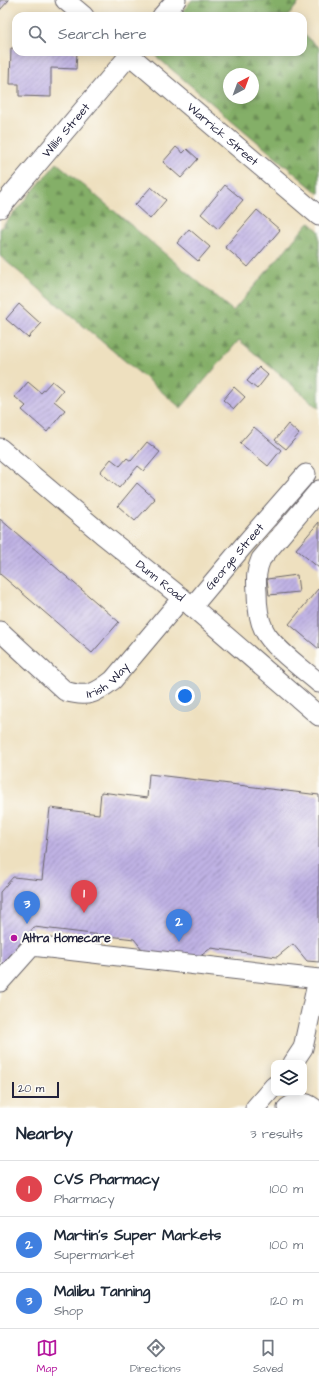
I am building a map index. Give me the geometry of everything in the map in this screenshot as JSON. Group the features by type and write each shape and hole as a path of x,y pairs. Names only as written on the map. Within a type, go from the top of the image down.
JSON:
{"street":[{"path":"65,0 79,12"},
{"path":"166,12 176,0"},
{"name":"Willis Street","path":"0,208 127,56"},
{"name":"Warrick Street","path":"132,56 319,216"},
{"name":"Dunn Road","path":"0,448 102,534 188,603 319,716"},
{"name":"George Street","path":"188,603 306,474"},
{"path":"319,490 261,559 257,566 256,575 260,620 265,632 273,643 319,683"},
{"name":"Irish Way","path":"0,631 65,690 78,695 92,694 113,680 188,603"},
{"path":"0,982 32,946 318,979 303,1048 295,1060"},
{"path":"255,1108 271,1089"},
{"path":"287,1108 298,1103 304,1103 314,1108"}],"green space":[{"path":"192,0 301,0 291,12 182,12"},
{"path":"307,38 319,48 319,194 157,56 307,56"},
{"path":"57,163 233,311 309,222 319,231 319,408 239,340 181,408 0,256 0,229"}],"building":[{"path":"0,0 9,0 0,10"},
{"path":"11,48 12,56 77,56 76,69 51,68 51,97 19,96 19,84 10,84"},
{"path":"176,147 183,153 187,149 198,159 181,178 163,162"},
{"path":"225,185 243,200 218,229 201,214"},
{"path":"151,187 166,200 150,219 135,205"},
{"path":"257,210 280,230 248,267 225,247"},
{"path":"189,229 210,247 198,261 177,243"},
{"path":"19,304 41,324 28,338 6,319"},
{"path":"259,367 268,375 257,389 247,381"},
{"path":"52,381 63,390 54,401 65,410 47,432 22,410 26,406 15,397 28,382 41,393"},
{"path":"234,387 245,397 234,409 223,400"},
{"path":"288,424 299,434 286,449 275,440"},
{"path":"254,427 281,450 268,466 240,443"},
{"path":"147,442 160,452 144,471 138,466 119,488 100,472 111,459 120,466 127,458 131,461"},
{"path":"137,483 155,499 135,521 118,506"},
{"path":"0,519 119,622 92,653 0,574"},
{"path":"319,522 319,568 296,549"},
{"path":"297,575 299,592 269,595 267,579"},
{"path":"318,589 319,590 319,649 289,624"},
{"path":"149,774 319,795 319,962 307,961 293,944 277,957 211,948 194,961 146,954 134,939 34,927 0,967 0,892 13,877 42,880 50,808 99,814 101,792 147,798"}],"place":[{"name":"CVS Pharmacy","path":"84,913"},
{"name":"Malibu Tanning","path":"27,924"},
{"name":"Altra Homecare","path":"14,938"},
{"name":"Martin's Super Markets","path":"179,942"}]}
